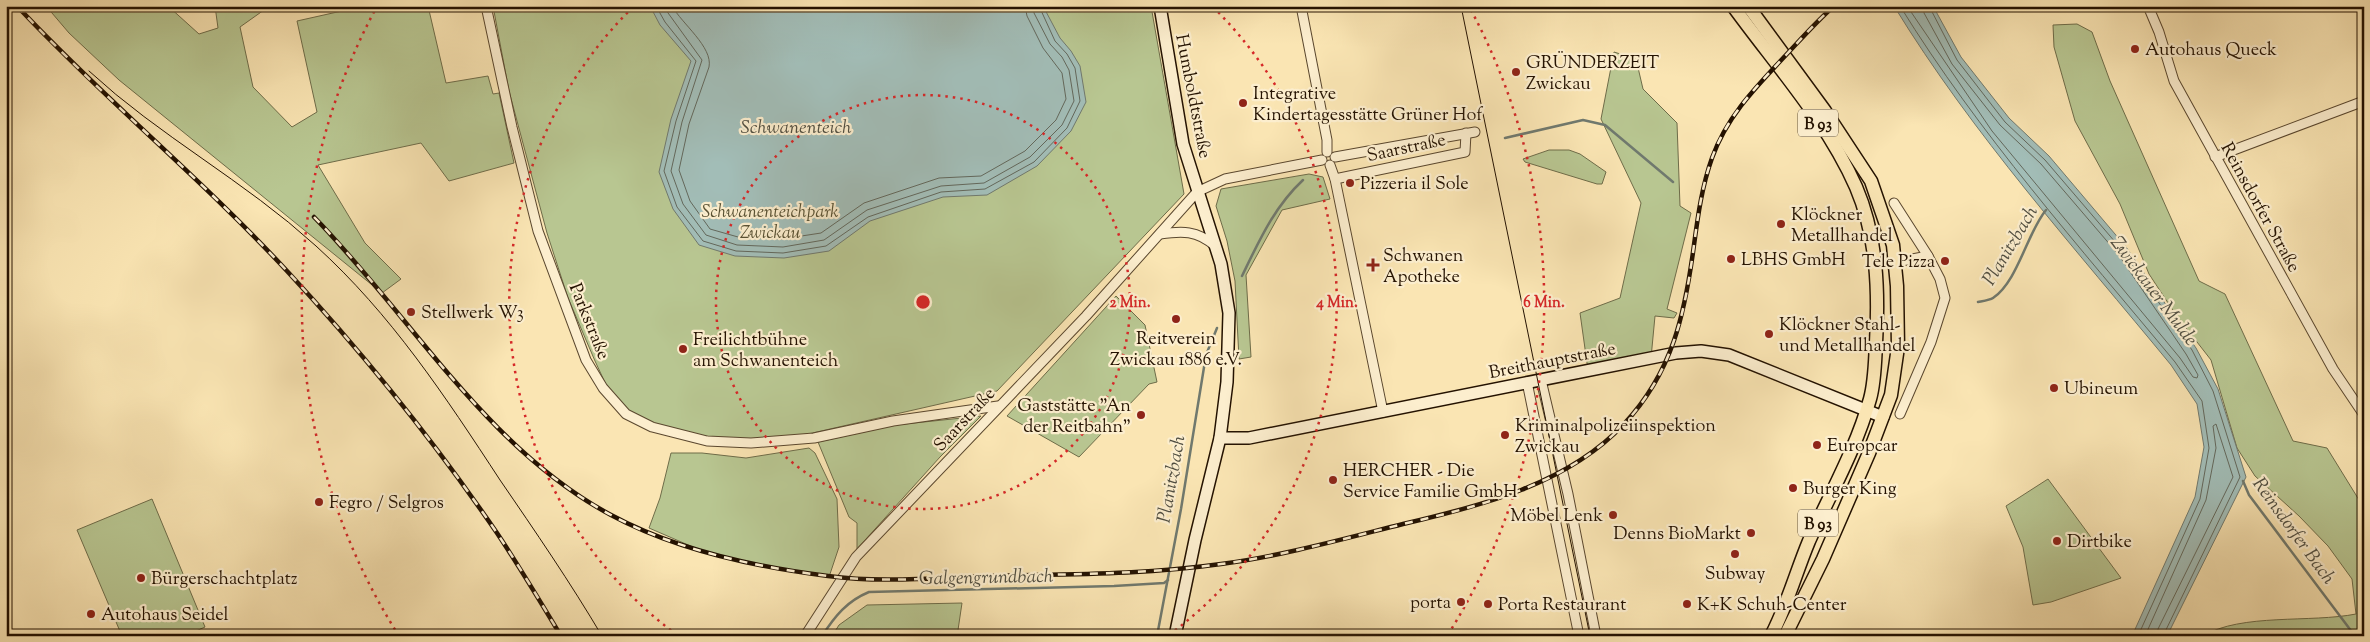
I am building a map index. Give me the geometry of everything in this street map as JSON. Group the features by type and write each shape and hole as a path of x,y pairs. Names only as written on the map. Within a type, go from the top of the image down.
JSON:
{"main road":[{"name":"Humboldtstraße","path":"1160,6 1183,144 1216,247 1226,288 1229,322 1227,382 1220,438 1195,540 1175,636"},
{"name":"B 93","path":"1733,6 1816,118 1846,168 1862,205 1875,254 1877,284 1876,352 1871,396 1855,444 1797,570 1771,636"},
{"name":"B 93","path":"1748,6 1825,111 1871,181 1883,212 1896,262 1899,313 1898,347 1891,395 1823,559 1785,636"},
{"name":"Breithauptstraße","path":"1220,438 1249,438 1676,353 1701,351 1729,356 1866,412 1883,417"}],"street":[{"name":"Parkstraße","path":"486,6 512,127 538,231 586,360 603,388 626,414 652,427 707,442 751,443 814,438 892,421 998,406"},
{"path":"1301,6 1329,158 1335,178 1382,412"},
{"name":"Reinsdorfer Straße","path":"2148,6 2159,32 2174,81 2333,368 2364,415"},
{"path":"2215,157 2364,101"},
{"name":"Saarstraße","path":"805,636 856,556 1086,316 1198,192 1226,179 1470,132 1464,152 1335,178"},
{"path":"1894,203 1928,256 1940,279 1945,298 1931,342 1900,414"},
{"path":"1160,234 1182,231 1195,233 1216,247"},
{"path":"1896,262 1928,256"},
{"path":"1541,380 1568,494 1596,636"},
{"path":"1527,382 1578,636"}],"green space":[{"path":"46,6 168,6 199,34 218,28 215,6 264,6 264,10 240,27 253,87 292,127 317,112 297,21 364,6 428,6 446,83 488,76 493,94 499,93 514,163 449,181 421,143 318,165 365,243 401,279 382,293 119,80 69,33"},
{"name":"Schwanenteichpark Zwickau","path":"493,6 1151,6 1184,194 997,391 808,434 754,441 687,437 640,418 623,406 608,389 595,361 568,298 547,233 509,91"},
{"path":"2077,24 2092,32 2110,81 2199,281 2225,294 2293,441 2327,448 2364,508 2364,636 2203,636 2219,629 2256,621 2338,617 2356,614 2352,579 2328,546 2299,516 2255,476 2237,448 2211,360 2176,315 2149,274 2120,204 2075,121 2054,47 2053,25"},
{"path":"1614,52 1636,59 1643,89 1677,123 1680,206 1691,213 1667,309 1677,313 1674,318 1655,316 1651,358 1588,370 1580,313 1620,298 1641,203 1601,119"},
{"path":"1549,150 1569,150 1580,154 1606,172 1602,184 1525,162 1523,159"},
{"path":"1309,174 1323,177 1330,199 1282,210 1246,275 1251,357 1239,359 1235,281 1227,241 1216,206 1221,189"},
{"path":"1116,296 1145,325 1157,382 1149,384 1079,457 1007,416"},
{"path":"981,416 940,457 857,549 857,523 849,517 818,442 895,425"},
{"path":"809,448 815,453 837,499 839,547 829,577 756,564 702,551 649,528 660,498 671,453 702,453 746,458"},
{"name":"Dirtbike","path":"2048,479 2121,578 2051,602 2033,605 2023,547 2006,506"},
{"name":"Bürgerschachtplatz","path":"152,499 205,627 185,636 122,636 77,530"},
{"path":"962,603 958,630 955,636 832,636 839,625 867,605"}],"water":[{"name":"Schwanenteich","path":"650,6 1043,6 1060,38 1080,66 1086,102 1071,131 1037,166 987,195 943,197 870,221 829,251 784,258 735,256 699,245 673,209 659,172 671,119 691,61 660,25"},
{"name":"Zwickauer Mulde","path":"1894,6 1933,6 1961,57 2009,118 2049,156 2126,247 2196,348 2218,389 2246,477 2167,636 2132,636 2195,497 2204,447 2197,404 2171,365 1991,145 1957,100"}],"waterway":[{"name":"Planitzbach","path":"1505,138 1583,120 1605,125 1673,182"},
{"name":"Planitzbach","path":"1242,276 1275,213 1303,180"},
{"name":"Planitzbach","path":"1978,302 1993,298 2002,290 2016,269 2033,231 2046,210"},
{"name":"Planitzbach","path":"1157,636 1181,509 1206,355 1217,328"},
{"name":"Reinsdorfer Bach","path":"2243,481 2249,495 2355,636"},
{"name":"Galgengrundbach","path":"822,636 842,610 854,600 869,592 1114,586 1164,583 1168,580"}],"tram line":[{"path":"1461,6 1590,636"},
{"path":"89,71 144,117 289,222 369,299 416,357 459,418 552,557 602,636"}],"railway":[{"path":"17,6 83,73 221,203 287,271 343,333 423,431 473,499 497,533 561,636"},
{"path":"314,217 349,255 452,378 487,417 525,454 566,487 611,515 662,538 716,555 772,568 867,579 1133,572 1221,564 1312,547 1433,517 1492,500 1522,490 1550,477 1602,445 1641,404 1654,384 1674,340 1686,294 1706,179 1718,143 1734,115 1753,91 1834,6"}],"place":[{"name":"Autohaus Queck","path":"2135,49"},
{"name":"GRÜNDERZEIT Zwickau","path":"1516,72"},
{"name":"Integrative Kindertagesstätte Grüner Hof","path":"1243,103"},
{"name":"Pizzeria il Sole","path":"1350,183"},
{"name":"Klöckner Metallhandel","path":"1781,224"},
{"name":"LBHS GmbH","path":"1731,259"},
{"name":"Tele Pizza","path":"1945,261"},
{"name":"Schwanen Apotheke","path":"1373,265"},
{"name":"Stellwerk W3","path":"411,312"},
{"name":"Reitverein Zwickau 1886 e.V.","path":"1176,319"},
{"name":"Klöckner Stahl- und Metallhandel","path":"1769,334"},
{"name":"Freilichtbühne am Schwanenteich","path":"683,349"},
{"name":"Ubineum","path":"2054,388"},
{"name":"Gaststätte \"An der Reitbahn\"","path":"1141,415"},
{"name":"Kriminalpolizeiinspektion Zwickau","path":"1505,435"},
{"name":"Europcar","path":"1817,445"},
{"name":"HERCHER - Die Service Familie GmbH","path":"1333,480"},
{"name":"Burger King","path":"1793,488"},
{"name":"Fegro / Selgros","path":"319,502"},
{"name":"Möbel Lenk","path":"1613,515"},
{"name":"Denns BioMarkt","path":"1751,533"},
{"name":"Dirtbike","path":"2057,541"},
{"name":"Subway","path":"1735,554"},
{"name":"Bürgerschachtplatz","path":"141,578"},
{"name":"porta","path":"1461,602"},
{"name":"Porta Restaurant","path":"1488,604"},
{"name":"K+K Schuh-Center","path":"1687,604"},
{"name":"Autohaus Seidel","path":"91,614"}]}
